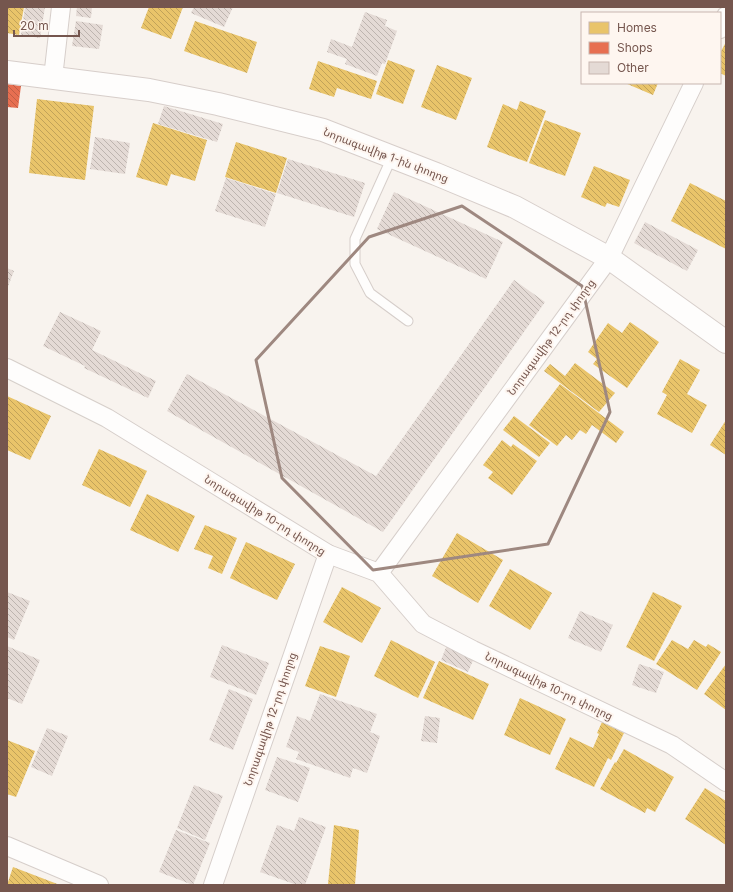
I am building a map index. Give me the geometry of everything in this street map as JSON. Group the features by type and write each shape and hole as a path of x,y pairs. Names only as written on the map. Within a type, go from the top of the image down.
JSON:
{"main road":[{"name":"Նորագավիթ 1-ին փողոց","path":"7,72 149,90 218,104 323,130 515,207 609,258 726,342"}],"street":[{"path":"53,78 61,7"},
{"path":"721,26 726,16"},
{"name":"Նորագավիթ 12-րդ փողոց","path":"379,573 609,258 694,84"},
{"name":"Նորագավիթ 10-րդ փողոց","path":"7,368 107,418 328,554 379,573 422,624 672,745 726,782"},
{"name":"Նորագավիթ 12-րդ փողոց","path":"213,885 328,554"},
{"path":"7,846 99,885"}],"lane":[{"path":"392,157 355,238 355,264 370,293 408,321"}],"highlighted area":[{"path":"462,206 582,286 610,412 548,544 373,570 282,478 256,360 369,237"}],"building: Homes":[{"path":"7,7 24,7 19,35 7,33"},
{"path":"149,7 183,7 171,39 141,28"},
{"path":"195,21 257,42 247,73 184,51"},
{"path":"726,42 726,76 721,74 721,51"},
{"path":"388,60 415,70 403,104 376,94"},
{"path":"318,61 377,81 371,99 337,88 334,97 309,89"},
{"path":"437,65 472,78 456,120 421,107"},
{"path":"627,84 658,84 653,95"},
{"path":"37,99 94,106 85,180 29,173"},
{"path":"520,101 546,111 527,162 487,147 503,104 517,110"},
{"path":"545,120 581,133 565,176 529,163"},
{"path":"153,123 207,140 195,181 171,174 167,186 136,177"},
{"path":"236,142 287,158 276,193 225,177"},
{"path":"594,166 630,180 619,207 607,203 605,207 581,197"},
{"path":"690,183 726,201 726,249 671,221"},
{"path":"630,322 659,342 627,388 593,364 597,359 588,352 608,323 622,333"},
{"path":"680,359 700,370 687,394 707,405 692,433 657,414 667,395 662,392"},
{"path":"575,363 615,393 599,412 544,371 550,364 565,376"},
{"path":"560,384 624,432 616,443 592,425 586,434 580,430 572,440 566,435 557,446 529,425"},
{"path":"7,396 51,416 30,460 7,450"},
{"path":"514,416 550,443 539,457 503,430"},
{"path":"726,420 726,455 710,445"},
{"path":"502,440 511,447 513,444 537,461 512,495 488,478 493,472 483,465"},
{"path":"99,449 147,471 130,507 82,485"},
{"path":"147,494 195,516 178,552 130,530"},
{"path":"205,525 237,538 222,574 208,568 213,556 194,549"},
{"path":"457,533 503,560 478,603 432,576"},
{"path":"246,542 295,564 277,600 230,578"},
{"path":"510,569 552,593 530,630 489,606"},
{"path":"342,587 381,608 362,643 323,622"},
{"path":"653,592 682,606 654,661 626,647"},
{"path":"391,640 435,662 418,698 374,676"},
{"path":"672,640 688,649 694,640 706,647 708,644 721,652 697,690 656,664"},
{"path":"320,646 350,656 336,697 305,686"},
{"path":"439,661 489,684 473,720 423,698"},
{"path":"726,664 726,710 704,694"},
{"path":"520,698 566,719 550,755 504,735"},
{"path":"602,722 624,733 611,760 608,758 594,787 555,769 570,737 593,748"},
{"path":"7,740 35,751 16,797 7,794"},
{"path":"624,749 674,777 655,812 647,808 645,813 600,789"},
{"path":"705,788 726,801 726,845 685,819"},
{"path":"334,825 359,830 355,885 328,884"},
{"path":"13,867 60,885 7,885"}],"building: Shops":[{"path":"7,84 21,86 18,108 7,107"}],"building: Other":[{"path":"25,7 45,7 40,38 21,35"},
{"path":"77,7 92,7 91,18 76,16"},
{"path":"194,7 233,7 224,27 191,13"},
{"path":"365,12 387,20 385,26 397,31 385,64 382,63 377,76 345,64 347,59 327,52 331,39 352,47"},
{"path":"76,21 103,25 99,49 72,46"},
{"path":"164,106 223,124 217,142 158,124"},
{"path":"95,137 130,143 125,174 90,169"},
{"path":"288,159 365,183 354,217 277,193"},
{"path":"226,178 276,194 265,227 215,211"},
{"path":"394,192 503,242 486,279 377,229"},
{"path":"645,222 698,250 687,271 634,243"},
{"path":"7,268 14,271 7,289"},
{"path":"514,280 545,302 383,532 167,411 187,374 376,476"},
{"path":"60,312 101,331 92,350 156,381 148,398 84,368 85,366 43,346"},
{"path":"7,592 30,601 14,640 7,637"},
{"path":"580,611 613,625 601,652 568,638"},
{"path":"222,645 269,663 256,695 210,677"},
{"path":"447,645 474,658 468,672 441,660"},
{"path":"7,646 40,660 22,704 7,698"},
{"path":"639,664 664,672 656,693 632,685"},
{"path":"229,689 253,699 233,750 209,740"},
{"path":"320,694 377,714 370,732 380,736 367,773 353,768 350,778 296,759 299,752 286,747 297,716 310,721"},
{"path":"425,716 440,718 437,743 421,741"},
{"path":"47,728 68,736 52,776 31,767"},
{"path":"277,757 310,768 298,802 265,790"},
{"path":"194,785 223,796 205,840 177,828"},
{"path":"299,817 326,827 305,885 297,885 260,872 277,825 294,831"},
{"path":"176,830 210,843 193,885 159,872"}]}
